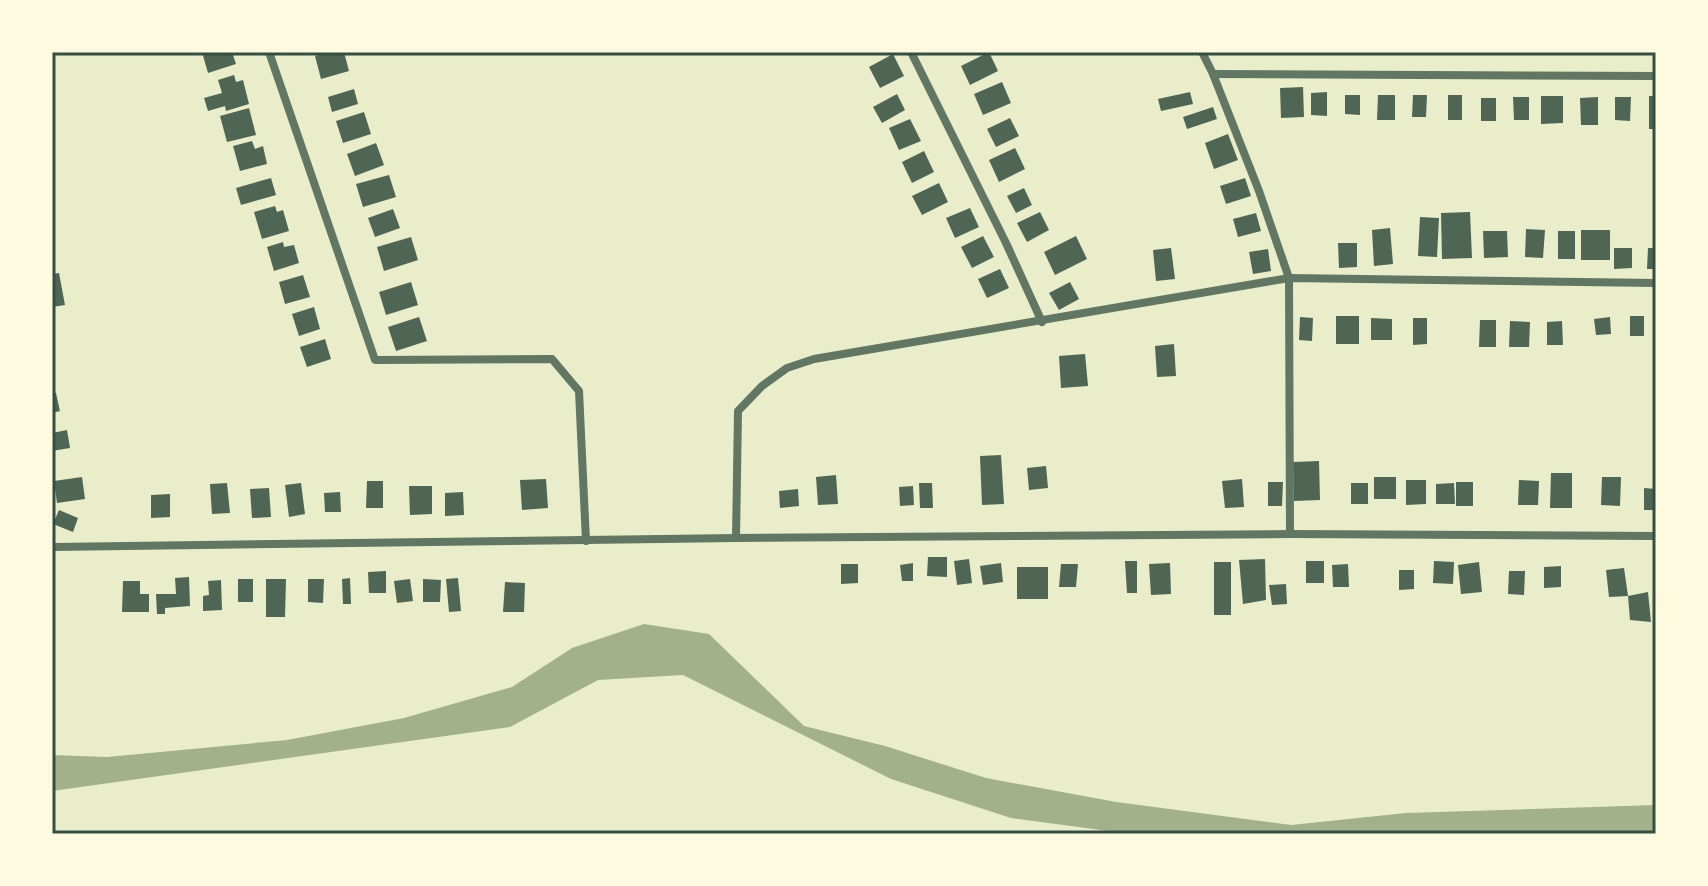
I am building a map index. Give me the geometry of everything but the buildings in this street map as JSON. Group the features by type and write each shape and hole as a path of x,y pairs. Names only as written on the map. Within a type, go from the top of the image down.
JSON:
{"street":[{"path":"269,52 375,360 552,359 579,391 586,541"},
{"path":"911,52 1042,322"},
{"path":"1202,52 1259,191 1289,278 1290,534"},
{"path":"1213,74 1656,76"},
{"path":"736,538 738,411 762,386 787,368 814,359 1289,278 1656,283"},
{"path":"52,547 1290,534 1656,536"}],"shaded area":[{"path":"644,624 709,634 804,726 885,746 986,778 1116,802 1291,825 1406,813 1656,805 1656,834 1131,834 1011,818 891,779 683,675 598,680 510,727 52,791 52,755 107,757 287,740 404,718 512,687 572,648"}]}
